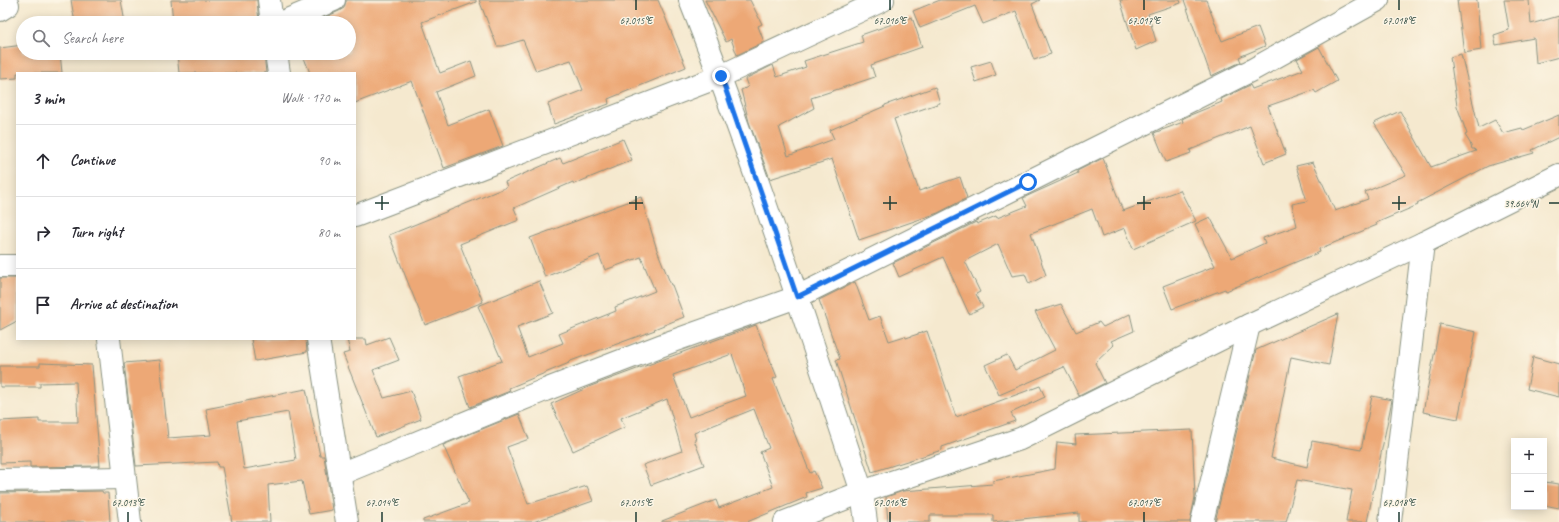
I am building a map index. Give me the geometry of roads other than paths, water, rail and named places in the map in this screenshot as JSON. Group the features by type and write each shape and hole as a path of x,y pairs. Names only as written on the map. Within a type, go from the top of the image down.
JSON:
{"street":[{"path":"269,0 271,16"},
{"path":"296,16 334,0"},
{"path":"690,0 721,76 797,297 862,492 866,522"},
{"path":"356,216 721,76 883,0"},
{"path":"340,474 552,387 673,341 797,297 1252,70 1378,0"},
{"path":"277,60 279,72"},
{"path":"785,522 862,492 1020,439 1249,325 1423,243 1559,175"},
{"path":"1390,522 1423,243"},
{"path":"0,266 16,266"},
{"path":"1202,522 1249,325"},
{"path":"110,340 130,522"},
{"path":"318,340 347,522"},
{"path":"0,480 124,478"}]}
